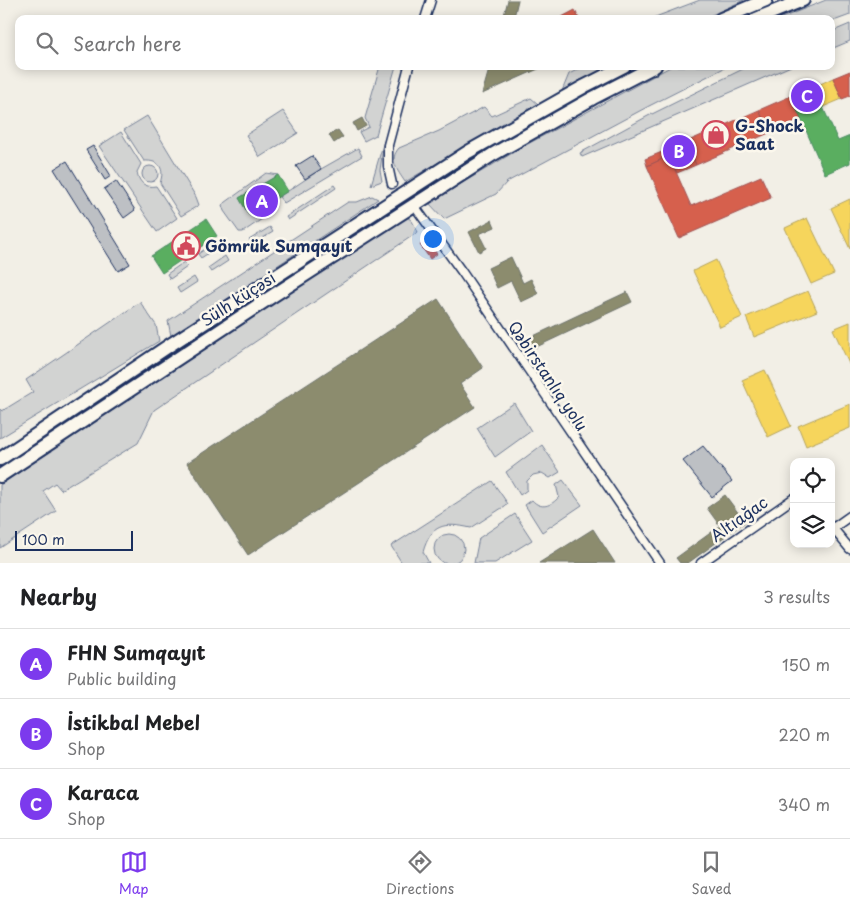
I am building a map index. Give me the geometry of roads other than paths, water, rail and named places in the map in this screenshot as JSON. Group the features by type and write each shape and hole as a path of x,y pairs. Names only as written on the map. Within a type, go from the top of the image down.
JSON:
{"highway":[{"path":"730,15 766,0"},
{"path":"766,15 803,0"},
{"name":"Sülh küçəsi","path":"0,459 170,345 484,142 617,70"},
{"name":"Sülh küçəsi","path":"0,476 413,204 539,127 647,70"},
{"path":"405,192 413,204"}],"street":[{"path":"426,15 431,0"},
{"path":"392,184 388,145 408,70"},
{"name":"Qəbirstanlıq yolu","path":"413,204 462,272 660,563"},
{"name":"Altıağac","path":"701,563 790,501"},
{"path":"835,525 850,516"},
{"path":"835,531 850,549"}],"place":[{"name":"Karaca","path":"807,96"},
{"name":"G-Shock Saat","path":"716,135"},
{"name":"İstikbal Mebel","path":"679,151"},
{"name":"FHN Sumqayıt","path":"262,201"},
{"name":"Gömrük Sumqayıt","path":"186,246"}]}
